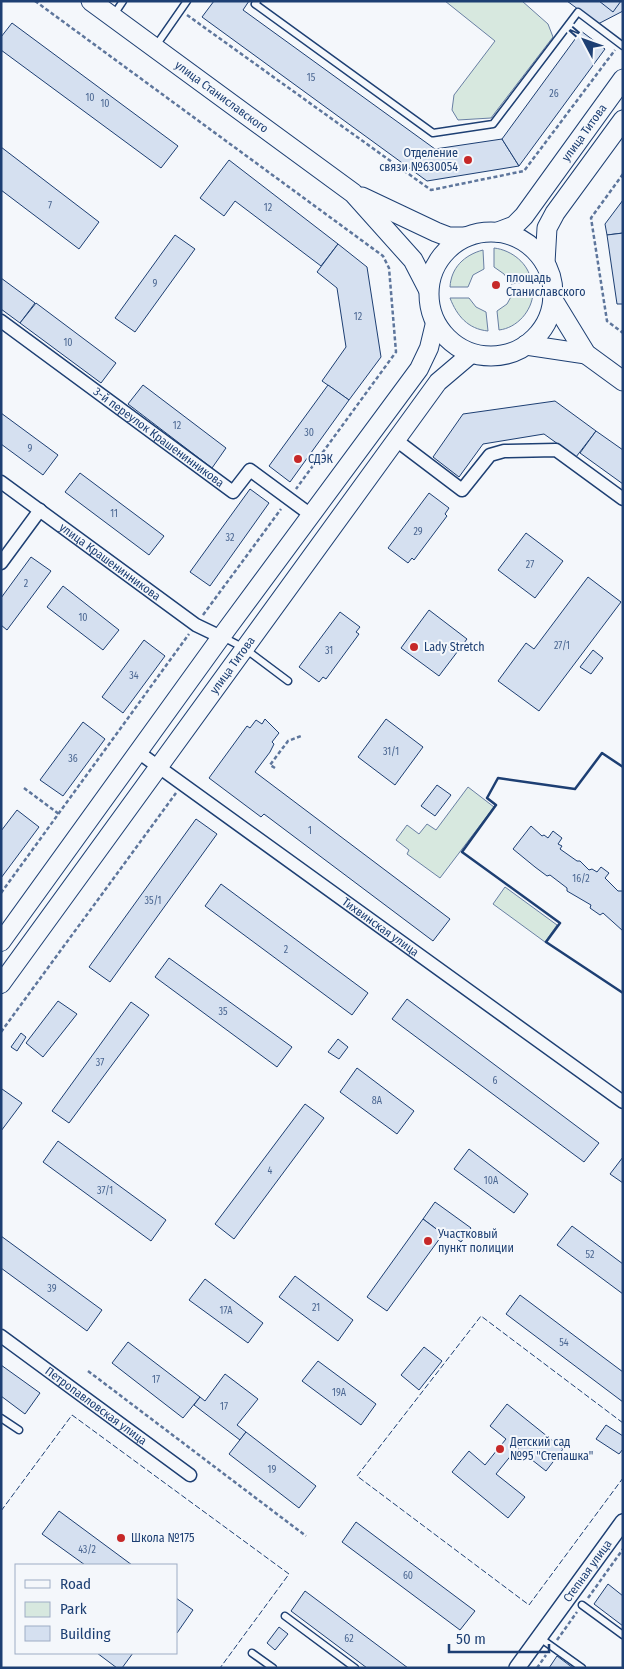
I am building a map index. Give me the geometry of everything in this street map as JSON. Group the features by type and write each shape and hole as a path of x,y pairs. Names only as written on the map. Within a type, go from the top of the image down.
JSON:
{"main road":[{"name":"улица Станиславского","path":"91,1 353,193"},
{"name":"улица Титова","path":"498,232 514,226 524,216 623,80"},
{"name":"улица Титова","path":"545,263 547,228 565,199 623,120"},
{"path":"353,193 449,237 465,237 498,232 522,240 545,263 551,281 553,300 544,326 526,346 507,354 489,357 471,354 441,333 429,308 428,289 431,274 440,259 452,245 465,237"},
{"path":"353,193 413,260 428,289"},
{"path":"553,300 586,354 623,381"},
{"name":"улица Титова","path":"1,942 221,637 419,368 429,348 435,322"},
{"path":"526,346 586,354"},
{"name":"улица Титова","path":"1,984 158,765 438,382 471,354"}],"street":[{"name":"3-й переулок Крашенинникова","path":"1,321 234,492 250,470 311,515"},
{"path":"396,440 462,490 490,455 504,451 556,450 623,499"},
{"name":"улица Крашенинникова","path":"1,482 196,625 221,637"},
{"path":"1,564 40,510"},
{"name":"Тихвинская улица","path":"138,752 623,1102"},
{"name":"Петропавловская улица","path":"1,1336 190,1475"},
{"name":"Степная улица","path":"517,1668 623,1522"}],"lane":[{"path":"112,16 123,1"},
{"path":"154,48 187,1"},
{"path":"257,1 255,4 433,133 493,124 578,12 623,46"},
{"path":"221,637 244,648 288,681"},
{"path":"1,1418 19,1430"},
{"path":"582,1605 623,1635"},
{"path":"285,1616 355,1668"},
{"path":"539,1637 582,1668"},
{"path":"252,1652 273,1668"}],"path":[{"path":"1,893 396,352 389,268 383,256 35,1"},
{"path":"623,174 591,218 608,321 623,333"},
{"path":"275,768 270,765 288,741 301,736"},
{"path":"24,788 59,814"},
{"path":"1,1032 177,792"},
{"path":"88,1371 306,1536"}],"green space":[{"path":"445,1 522,1 548,24 553,37 491,118 458,120 452,110 454,95 495,41"},
{"path":"494,248 501,249 519,259 527,269 531,281 511,284 504,274 494,267"},
{"path":"483,250 484,269 473,275 468,287 450,287 453,274 460,263 470,255"},
{"path":"513,293 533,293 530,306 522,318 512,326 499,330 497,311 507,304"},
{"path":"450,298 469,298 476,307 486,312 488,331 475,328 464,320"},
{"path":"468,787 494,807 440,878 407,854 409,850 396,840 407,825 419,834 427,824 436,830"},
{"path":"505,887 557,925 545,942 493,904"}],"building":[{"path":"214,1 249,1 243,10 435,149 502,139 519,166 427,181 202,17"},
{"path":"567,1 623,1 623,11 598,24"},
{"path":"599,1 621,1 613,12"},
{"path":"12,23 178,146 161,168 1,50 1,37"},
{"path":"581,31 605,49 519,166 502,139"},
{"path":"1,147 99,222 79,249 1,190"},
{"path":"229,160 338,244 321,266 235,201 224,216 200,198"},
{"path":"623,200 623,233 607,235 605,224"},
{"path":"623,233 623,304 617,304 607,235"},
{"path":"175,235 195,249 135,332 115,318"},
{"path":"338,244 367,267 381,357 349,400 322,381 346,347 337,288 317,272"},
{"path":"1,278 35,303 20,323 1,309"},
{"path":"36,303 116,363 101,383 20,323"},
{"path":"143,385 226,448 212,468 128,404"},
{"path":"328,385 349,400 290,482 269,466"},
{"path":"555,401 596,431 576,457 544,434 483,444 459,477 433,457 463,414"},
{"path":"1,413 58,455 43,475 1,444"},
{"path":"596,431 623,450 623,484 580,453"},
{"path":"80,473 164,536 149,555 65,492"},
{"path":"250,489 269,503 210,586 190,572"},
{"path":"429,493 449,508 445,514 447,516 414,560 412,558 408,563 388,548"},
{"path":"526,533 563,561 535,598 498,570"},
{"path":"31,557 51,571 7,630 1,625 1,598"},
{"path":"588,577 621,602 539,711 498,681 526,643 534,649"},
{"path":"63,586 119,630 103,650 47,607"},
{"path":"429,610 467,639 439,676 401,648"},
{"path":"340,612 360,627 356,632 359,634 326,679 323,677 319,682 299,667"},
{"path":"144,640 165,656 123,713 102,697"},
{"path":"593,650 603,658 591,674 580,667"},
{"path":"265,719 279,733 272,742 274,744 270,752 255,772 450,919 433,941 264,814 261,817 209,778 247,726 250,728 256,720 262,724"},
{"path":"386,719 423,747 395,785 358,757"},
{"path":"83,722 105,739 63,796 40,780"},
{"path":"437,785 451,795 435,816 421,806"},
{"path":"17,810 39,827 1,878 1,831"},
{"path":"196,819 217,834 110,982 89,967"},
{"path":"531,826 542,836 544,835 548,838 553,831 562,838 558,844 562,846 560,849 577,861 580,861 589,870 592,869 597,872 601,867 609,873 605,878 618,891 623,891 623,931 603,913 600,915 590,908 591,905 567,891 567,888 550,875 547,876 513,849"},
{"path":"221,884 368,993 352,1015 205,906"},
{"path":"169,958 292,1047 277,1067 155,977"},
{"path":"407,999 599,1143 584,1162 392,1019"},
{"path":"58,1001 77,1014 43,1057 26,1043"},
{"path":"131,1002 149,1015 69,1123 52,1111"},
{"path":"21,1033 26,1037 17,1051 11,1047"},
{"path":"338,1039 348,1047 339,1059 328,1052"},
{"path":"357,1068 414,1111 397,1134 340,1092"},
{"path":"1,1089 22,1103 1,1131"},
{"path":"305,1104 324,1118 234,1239 215,1224"},
{"path":"58,1141 166,1220 151,1241 43,1162"},
{"path":"469,1149 528,1194 514,1213 454,1169"},
{"path":"623,1157 623,1183 610,1174"},
{"path":"435,1202 471,1228 461,1242 445,1230 443,1234 423,1219"},
{"path":"423,1219 443,1234 387,1311 367,1297"},
{"path":"572,1226 623,1264 623,1294 557,1245"},
{"path":"1,1236 102,1310 87,1331 1,1268"},
{"path":"295,1276 353,1320 338,1341 279,1297"},
{"path":"205,1279 263,1323 248,1343 189,1300"},
{"path":"520,1295 623,1372 623,1402 506,1314"},
{"path":"128,1342 200,1397 183,1418 112,1363"},
{"path":"424,1347 442,1361 419,1390 401,1375"},
{"path":"318,1361 376,1404 361,1425 302,1381"},
{"path":"1,1365 40,1393 25,1414 1,1396"},
{"path":"225,1374 258,1399 237,1425 246,1432 240,1440 194,1405 200,1397 205,1401"},
{"path":"507,1404 563,1449 546,1471 517,1448 496,1474 525,1497 508,1518 452,1472 469,1451 485,1465 506,1439 490,1426"},
{"path":"606,1425 623,1436 623,1449 619,1454 596,1439"},
{"path":"246,1432 316,1486 299,1508 229,1454"},
{"path":"59,1511 131,1564 84,1564 42,1534"},
{"path":"356,1522 475,1611 460,1630 342,1542"},
{"path":"608,1584 623,1596 623,1626 594,1604"},
{"path":"305,1591 408,1668 367,1668 291,1611"},
{"path":"178,1599 193,1610 178,1632"},
{"path":"279,1627 288,1634 275,1650 267,1643"},
{"path":"98,1654 132,1654 122,1668 117,1668"},
{"path":"557,1656 573,1668 549,1668"}],"fence":[{"path":"623,1423 481,1316 357,1476 529,1605 623,1478"},
{"path":"1,1511 72,1415 289,1574 220,1668"}],"wall":[{"path":"623,767 602,753 575,789 498,778 487,798 496,805 462,852 560,923 546,942 623,993"}],"place":[{"name":"Отделение связи №630054","path":"468,160"},
{"name":"площадь Станиславского","path":"496,285"},
{"name":"СДЭК","path":"298,459"},
{"name":"Lady Stretch","path":"414,647"},
{"name":"Участковый пункт полиции","path":"428,1241"},
{"name":"Детский сад №95 \"Степашка\"","path":"500,1449"},
{"name":"Школа №175","path":"121,1538"}]}
